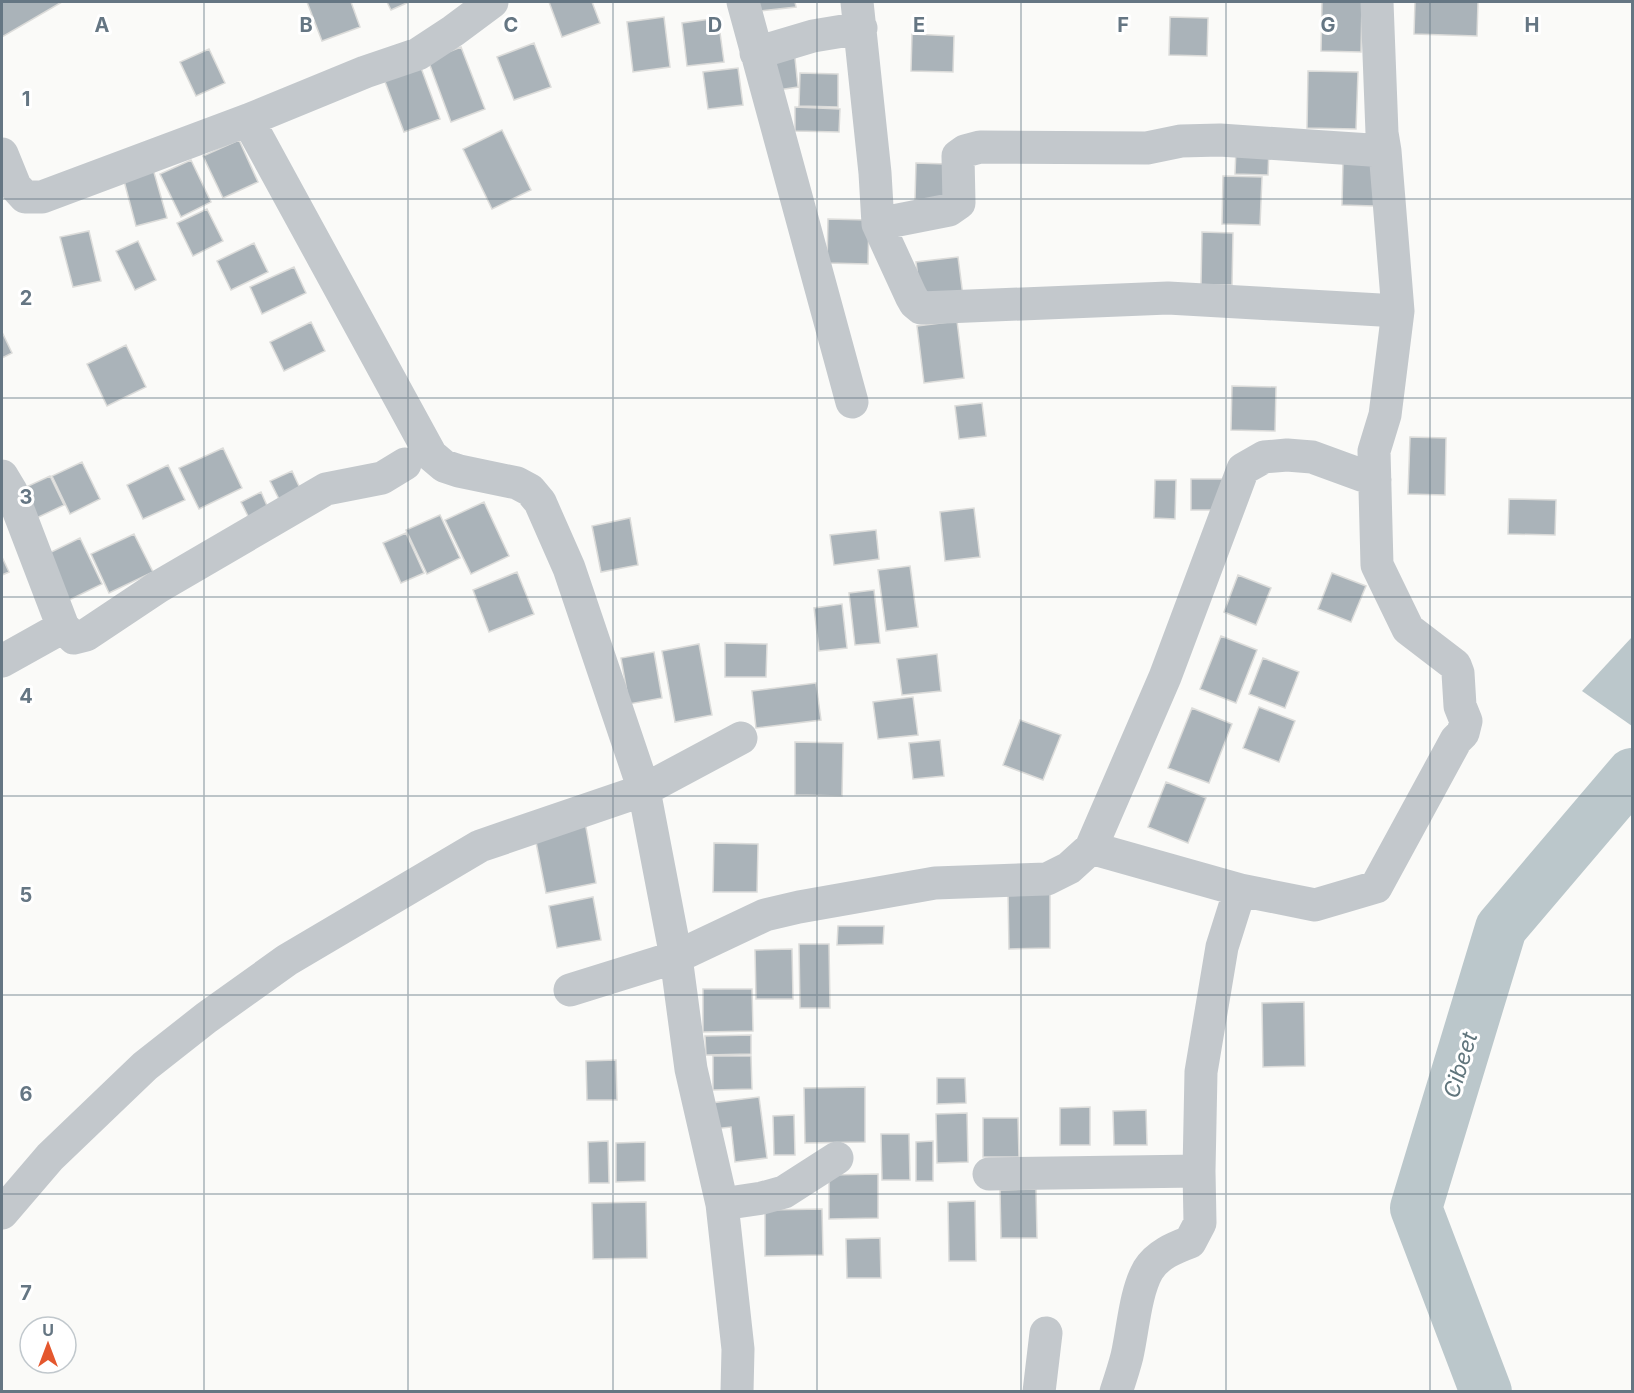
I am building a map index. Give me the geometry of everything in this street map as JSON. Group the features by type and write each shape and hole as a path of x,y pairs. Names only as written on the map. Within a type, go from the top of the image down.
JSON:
{"street":[{"path":"2,154 15,186 13,205 42,197 248,120 365,72 418,54 453,32 492,2"},
{"path":"743,2 852,402"},
{"path":"1091,848 1240,890 1315,905 1376,887 1456,740 1463,733 1466,721 1460,706 1459,679 1455,665 1408,629 1377,566 1374,451 1385,415 1398,311 1382,133 1377,2"},
{"path":"756,53 813,36 859,15 878,224 911,296 921,308 1168,298 1398,311"},
{"path":"248,120 431,454 444,466 517,483 530,490 540,502 569,568 644,790 676,957 691,1068 722,1204 738,1349 737,1392"},
{"path":"878,224 949,210 959,202 958,156 965,151 980,147 1147,148 1181,141 1220,140 1385,151"},
{"path":"570,990 676,957 765,915 935,883 1047,879 1069,868 1091,848 1165,677 1243,469 1264,457 1312,457 1374,480"},
{"path":"2,476 11,491 63,627 74,638 86,635 158,587 326,489 382,478 405,464"},
{"path":"2,661 63,627"},
{"path":"2,1213 50,1157 145,1066 206,1018 287,960 480,846 644,790 741,738"},
{"path":"1116,1392 1127,1356 1140,1291 1148,1270 1161,1255 1190,1242 1200,1223 1201,1072 1222,947 1240,890"},
{"path":"722,1204 784,1192 837,1158"},
{"path":"988,1174 1199,1171"},
{"path":"1039,1392 1046,1333"}],"shaded area":[{"path":"1632,637 1632,726 1582,691"}],"building":[{"path":"2,2 62,2 2,37"},
{"path":"307,2 351,2 360,27 322,41"},
{"path":"387,2 409,2 391,10"},
{"path":"549,2 592,2 600,23 562,37"},
{"path":"758,2 795,2 796,7 759,11"},
{"path":"1322,2 1362,2 1361,52 1321,51"},
{"path":"1415,2 1478,2 1477,36 1414,34"},
{"path":"664,17 670,67 633,72 627,22"},
{"path":"1170,17 1208,18 1207,56 1169,55"},
{"path":"718,18 724,62 687,66 682,23"},
{"path":"912,34 954,36 953,72 911,71"},
{"path":"534,43 551,87 514,100 497,57"},
{"path":"461,47 485,109 451,122 428,60"},
{"path":"209,49 225,83 196,96 180,62"},
{"path":"794,49 798,87 771,91 766,53"},
{"path":"420,65 440,119 404,132 384,79"},
{"path":"738,68 743,105 708,109 703,72"},
{"path":"1308,71 1358,72 1356,129 1307,128"},
{"path":"800,73 838,74 838,107 799,106"},
{"path":"795,107 840,109 839,132 795,131"},
{"path":"502,130 531,190 492,209 463,149"},
{"path":"239,140 258,182 223,198 203,156"},
{"path":"1236,148 1269,148 1268,175 1235,174"},
{"path":"191,160 211,202 181,217 160,174"},
{"path":"1343,161 1375,162 1374,206 1342,205"},
{"path":"916,163 946,164 945,200 915,199"},
{"path":"153,169 167,218 136,226 123,177"},
{"path":"1223,176 1262,177 1260,225 1222,224"},
{"path":"207,209 223,241 193,256 177,223"},
{"path":"828,219 869,220 868,264 827,263"},
{"path":"89,231 101,281 73,287 60,237"},
{"path":"1202,232 1233,233 1232,285 1201,285"},
{"path":"138,241 156,280 135,290 116,251"},
{"path":"254,243 268,272 231,290 217,261"},
{"path":"958,257 963,296 921,301 916,262"},
{"path":"294,267 306,293 262,314 250,287"},
{"path":"957,321 964,378 924,383 917,326"},
{"path":"311,322 325,351 284,371 270,342"},
{"path":"2,332 12,353 2,358"},
{"path":"126,345 146,387 107,406 87,364"},
{"path":"1232,386 1276,387 1275,431 1231,430"},
{"path":"982,403 986,436 959,439 955,406"},
{"path":"1410,437 1446,438 1445,495 1408,494"},
{"path":"223,448 242,488 199,509 179,468"},
{"path":"82,462 100,499 70,514 52,476"},
{"path":"168,465 185,500 143,519 127,485"},
{"path":"292,471 304,497 283,507 270,481"},
{"path":"50,476 64,505 28,522 13,493"},
{"path":"1191,479 1223,479 1223,510 1191,510"},
{"path":"1155,480 1176,480 1175,519 1154,518"},
{"path":"261,492 272,517 253,526 241,502"},
{"path":"1509,499 1556,500 1555,535 1508,534"},
{"path":"484,502 509,556 471,574 445,520"},
{"path":"974,508 980,557 945,561 940,512"},
{"path":"440,515 460,558 427,574 406,530"},
{"path":"630,518 638,565 601,572 592,526"},
{"path":"876,530 879,559 834,565 830,535"},
{"path":"406,533 424,573 401,583 383,543"},
{"path":"134,534 153,572 109,593 91,554"},
{"path":"80,538 102,584 65,602 43,556"},
{"path":"2,557 9,572 2,575"},
{"path":"910,566 918,627 886,631 878,570"},
{"path":"517,572 534,614 489,632 473,590"},
{"path":"1332,573 1366,586 1351,622 1318,609"},
{"path":"1238,575 1271,588 1256,625 1224,612"},
{"path":"874,590 880,643 855,645 849,593"},
{"path":"842,604 847,648 819,651 814,608"},
{"path":"1221,636 1257,650 1236,703 1200,689"},
{"path":"725,643 767,644 766,677 725,677"},
{"path":"699,644 712,715 675,722 662,651"},
{"path":"654,652 662,698 629,704 621,658"},
{"path":"937,654 941,691 902,695 897,659"},
{"path":"1263,658 1299,672 1285,708 1249,694"},
{"path":"816,683 821,720 756,728 752,691"},
{"path":"913,697 918,735 878,739 873,702"},
{"path":"1259,707 1295,721 1279,762 1243,748"},
{"path":"1192,708 1232,724 1209,783 1168,768"},
{"path":"1020,720 1061,735 1043,780 1003,765"},
{"path":"940,740 944,776 913,779 909,743"},
{"path":"795,742 843,743 842,796 795,795"},
{"path":"1166,782 1206,798 1188,843 1148,827"},
{"path":"585,822 596,883 546,893 534,832"},
{"path":"714,843 758,844 757,892 713,892"},
{"path":"1050,891 1050,948 1009,949 1008,892"},
{"path":"593,897 601,940 557,948 549,906"},
{"path":"838,926 884,926 883,944 837,945"},
{"path":"799,944 829,944 830,1008 800,1008"},
{"path":"792,949 793,999 756,999 755,950"},
{"path":"703,989 752,989 753,1031 703,1032"},
{"path":"1304,1002 1305,1066 1263,1067 1262,1003"},
{"path":"751,1035 751,1054 706,1055 705,1036"},
{"path":"713,1056 751,1056 752,1089 713,1090"},
{"path":"616,1060 617,1100 587,1100 586,1061"},
{"path":"937,1078 965,1078 966,1103 937,1104"},
{"path":"865,1087 865,1142 805,1143 804,1088"},
{"path":"759,1097 767,1158 735,1162 731,1127 714,1129 711,1103"},
{"path":"1090,1107 1090,1145 1060,1145 1060,1108"},
{"path":"1146,1110 1147,1145 1114,1145 1113,1111"},
{"path":"967,1113 968,1162 937,1163 936,1114"},
{"path":"794,1115 795,1155 774,1155 773,1116"},
{"path":"983,1118 1018,1118 1019,1157 983,1157"},
{"path":"881,1134 909,1134 910,1180 882,1180"},
{"path":"608,1141 609,1183 589,1183 588,1142"},
{"path":"933,1141 933,1181 916,1181 916,1142"},
{"path":"645,1142 645,1181 616,1182 616,1143"},
{"path":"878,1174 878,1218 829,1219 829,1175"},
{"path":"1036,1189 1037,1238 1001,1238 1000,1190"},
{"path":"975,1201 976,1261 949,1261 948,1202"},
{"path":"646,1202 647,1258 593,1259 592,1203"},
{"path":"822,1209 823,1255 765,1256 765,1210"},
{"path":"880,1238 881,1278 847,1278 846,1239"}],"waterway":[{"name":"Cibeet","path":"1486,1392 1416,1208 1501,928 1632,774"}]}
